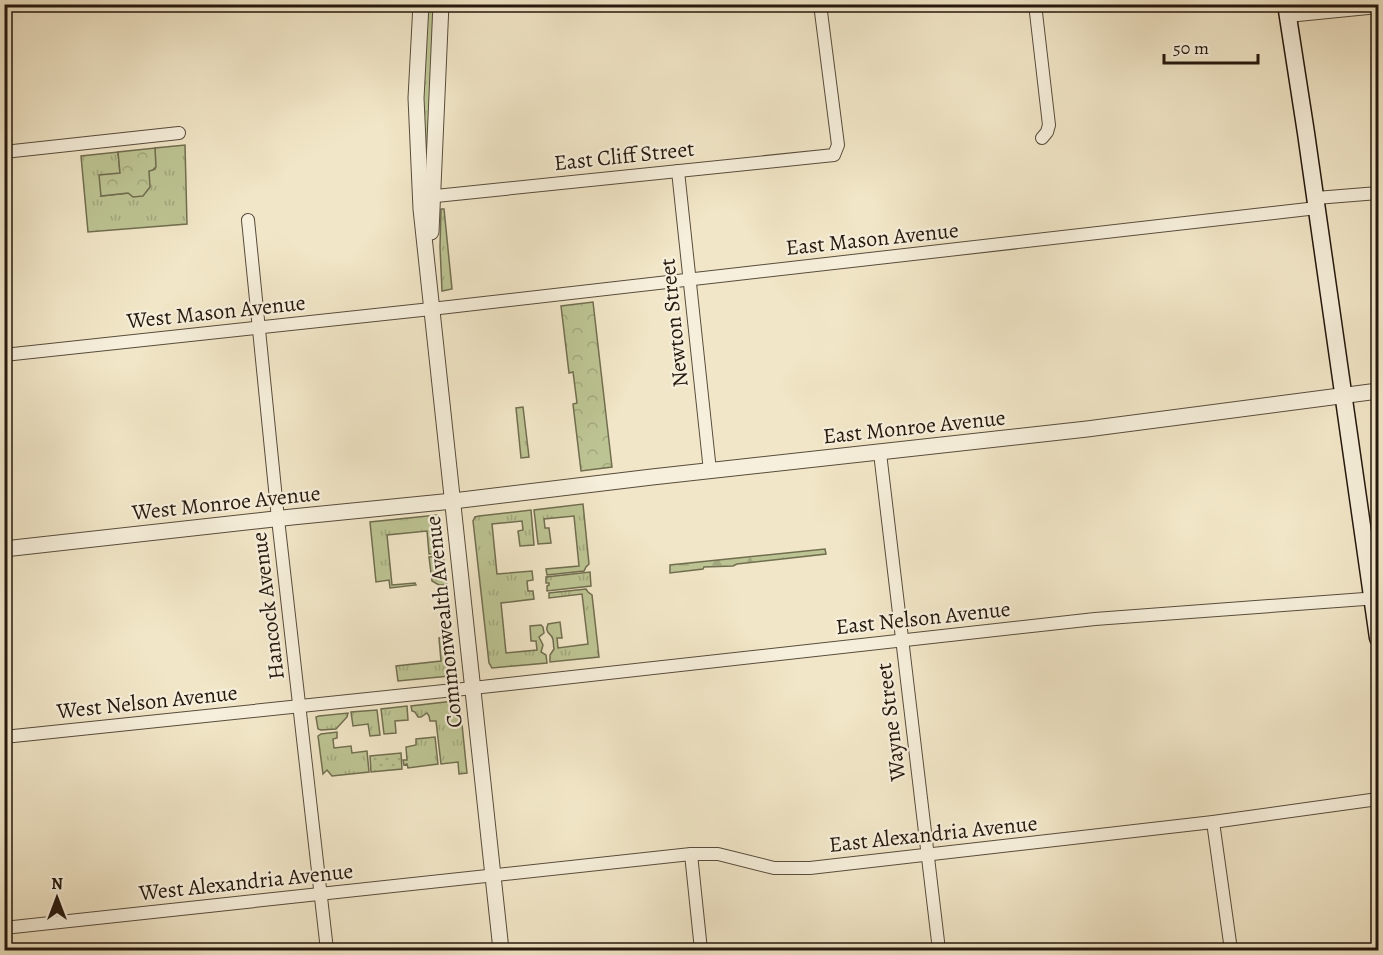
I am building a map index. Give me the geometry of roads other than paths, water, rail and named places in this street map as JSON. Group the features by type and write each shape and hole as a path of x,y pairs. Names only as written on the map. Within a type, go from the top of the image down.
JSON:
{"main road":[{"path":"1287,10 1376,598 1378,638"}],"street":[{"name":"Commonwealth Avenue","path":"421,4 416,98 426,197 429,289 501,951"},
{"name":"Commonwealth Avenue","path":"426,197 441,4"},
{"name":"East Cliff Street","path":"426,197 834,155 838,145 820,4"},
{"path":"1035,4 1049,125 1042,138"},
{"path":"1287,10 1378,7"},
{"path":"4,152 178,133"},
{"name":"Newton Street","path":"678,171 710,471"},
{"name":"East Mason Avenue","path":"431,309 1316,203 1378,193"},
{"name":"Hancock Avenue","path":"248,220 278,519 327,951"},
{"name":"West Mason Avenue","path":"4,355 431,309"},
{"name":"East Monroe Avenue","path":"453,501 1088,429 1378,391"},
{"name":"Wayne Street","path":"880,453 939,951"},
{"name":"West Monroe Avenue","path":"4,549 453,501"},
{"name":"East Nelson Avenue","path":"473,688 1095,620 1376,598"},
{"name":"West Nelson Avenue","path":"4,737 473,688"},
{"name":"East Alexandria Avenue","path":"493,876 691,854 718,854 774,868 792,869 1214,822 1378,799"},
{"path":"1214,822 1231,951"},
{"path":"691,854 701,951"},
{"name":"West Alexandria Avenue","path":"4,927 493,876"}]}
